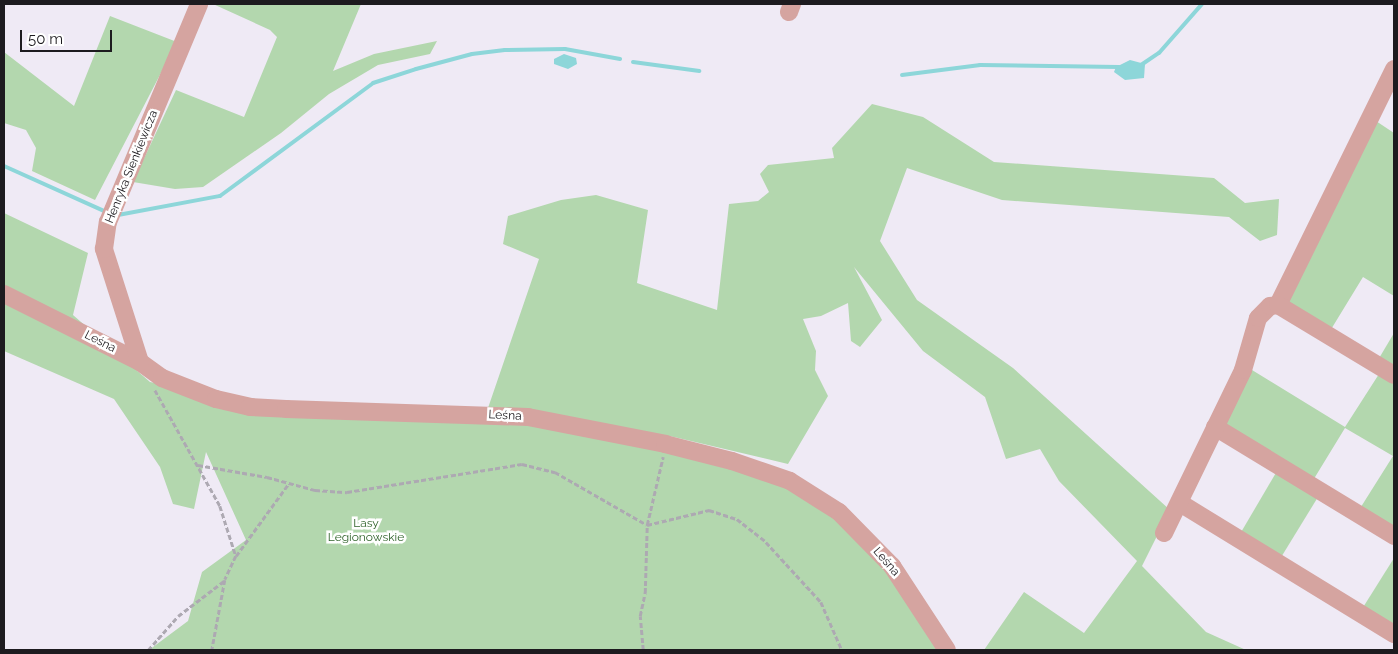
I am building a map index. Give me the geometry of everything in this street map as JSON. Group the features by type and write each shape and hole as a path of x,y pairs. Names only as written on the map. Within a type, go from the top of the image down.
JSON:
{"street":[{"name":"Henryka Sienkiewicza","path":"140,362 104,249 108,222 199,4"},
{"path":"1278,305 1394,69"},
{"name":"Leśna","path":"4,294 140,362 162,378 216,399 250,407 528,417 665,444 732,461 790,481 838,512 892,566 947,650"},
{"path":"1164,533 1251,353 1258,318 1270,306 1278,305 1394,375"},
{"path":"1215,427 1394,536"},
{"path":"1180,503 1394,634"}],"path":[{"path":"153,387 220,506 236,556"},
{"path":"643,650 640,616 645,593 647,525 665,444"},
{"path":"198,466 289,483 315,490 347,492 504,466 542,466 647,525 709,510 737,519 766,542 821,602 842,650"},
{"path":"212,650 225,580 236,556 289,483"},
{"path":"148,650 178,616 225,580"}],"green space":[{"path":"213,4 361,4 333,71 374,54 437,41 430,54 378,65 329,94 281,133 203,187 175,189 133,182 176,90 244,117 277,37 270,30"},
{"path":"110,16 177,42 95,200 32,171 36,148 26,130 4,123 4,52 74,106"},
{"path":"872,104 923,117 994,162 1214,178 1245,203 1279,199 1277,235 1260,241 1229,217 1002,200 907,168 880,241 917,300 1013,368 1170,510 1142,566 1206,632 1246,650 984,650 1024,592 1084,633 1137,561 1059,481 1040,449 1006,459 985,397 923,351 854,267 882,320 860,347 851,341 848,303 821,316 803,319 816,351 815,370 828,396 788,464 674,437 544,413 488,408 539,259 503,244 508,216 561,200 596,195 648,210 637,283 717,310 729,204 758,201 769,192 760,174 768,165 834,158 832,148"},
{"path":"1376,121 1394,133 1394,296 1363,277 1330,331 1285,303"},
{"name":"Lasy Legionowskie","path":"4,213 88,253 73,315 150,382 244,401 538,423 647,446 790,486 835,513 894,572 941,650 149,650 188,621 202,572 246,540 206,452 194,509 173,504 160,467 114,399 4,351"},
{"path":"1394,333 1394,370 1378,360"},
{"path":"1252,370 1345,427 1379,374 1394,383 1394,532 1359,510 1393,456 1345,428 1312,482 1224,425"},
{"path":"1277,471 1318,497 1280,559 1240,534"},
{"path":"1394,558 1394,629 1362,609"}],"water":[{"path":"564,54 576,58 577,64 568,69 554,64 554,59"},
{"path":"1130,60 1145,64 1144,78 1125,80 1114,72 1116,67"}],"waterway":[{"path":"1141,65 1159,53 1202,4"},
{"path":"118,215 220,196 373,83 416,69 472,54 505,50 565,49 620,59"},
{"path":"633,62 699,71"},
{"path":"902,75 980,65 1119,67"},
{"path":"4,166 104,211"}]}
